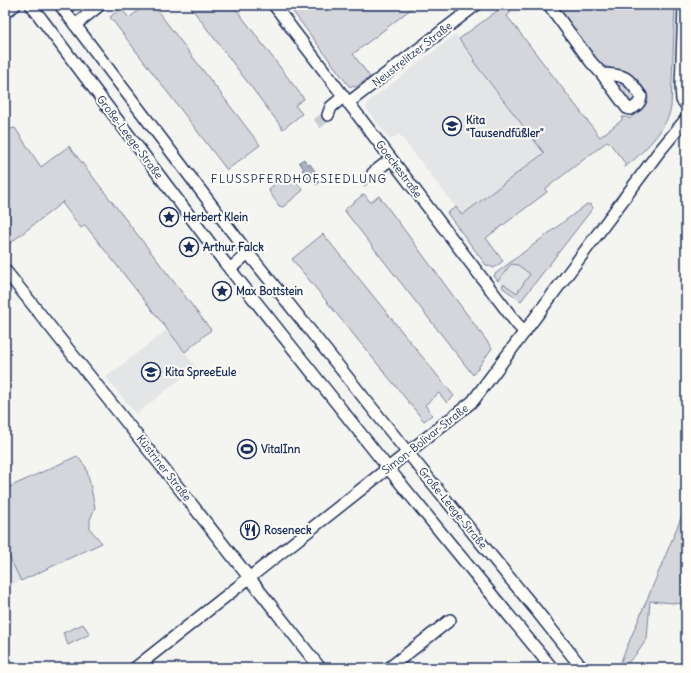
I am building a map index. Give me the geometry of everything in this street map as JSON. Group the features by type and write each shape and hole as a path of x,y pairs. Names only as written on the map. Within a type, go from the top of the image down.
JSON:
{"street":[{"path":"5,12 15,5"},
{"name":"Große-Leege-Straße","path":"31,5 230,269 388,468 552,668"},
{"name":"Große-Leege-Straße","path":"60,5 248,254 582,668"},
{"path":"75,24 100,5"},
{"name":"Goeckestraße","path":"274,5 517,324 525,332"},
{"name":"Neustrelitzer Straße","path":"328,115 331,107 346,100 476,5"},
{"path":"548,5 591,62 602,74"},
{"path":"684,5 681,86 682,100 686,105"},
{"name":"Simon-Bolivar-Straße","path":"135,668 473,401 658,153 686,119"},
{"path":"373,173 391,159"},
{"path":"230,269 248,254"},
{"name":"Küstriner Straße","path":"5,270 320,668"},
{"path":"389,668 450,620"}],"shaded area":[{"path":"137,5 153,5 260,145 227,170 110,17 121,8 129,18 140,9"},
{"path":"189,5 233,5 304,99 295,105 302,114 283,129"},
{"path":"288,5 314,5 317,9 322,5 416,5 353,54 370,77 356,87 349,86"},
{"path":"505,5 511,12 507,16 600,137 622,120 622,117 627,117 629,119 645,106 648,99 647,95 637,79 632,75 601,65 555,6 675,5 671,107 665,124 653,140 639,156 625,167 625,163 608,141 545,189 547,192 486,238 503,261 494,268 486,265 447,213 456,207 462,215 544,153 473,61 475,60 459,39"},
{"name":"Kita \"Tausendfüßler\"","path":"456,34 475,60 473,62 544,153 462,215 399,134 390,140 366,108 368,102"},
{"path":"621,83 624,83 636,97 633,102 627,99 619,89"},
{"path":"15,128 41,167 69,146 211,330 185,352 85,225 81,228 62,203 64,201 5,247 5,130"},
{"path":"290,175 303,190 283,207 279,206 269,191 270,188"},
{"path":"364,194 370,202 379,196 492,348 473,375 344,210"},
{"path":"587,204 591,205 593,208 521,301 503,288 502,286 504,284 517,293 530,274 518,265 511,264 498,281 494,276 495,274"},
{"path":"323,234 454,396 447,403 439,393 425,405 432,415 424,421 292,259"},
{"path":"511,264 518,265 531,274 517,293 504,284 502,286 498,281"},
{"name":"Kita SpreeEule","path":"167,330 196,367 136,414 106,377"},
{"path":"77,456 86,467 95,507 90,520 90,529 102,543 21,581 5,548 5,489"},
{"path":"686,506 686,604 650,601 647,639 638,652 623,668 618,668 654,583"},
{"path":"5,548 21,581 5,588"},
{"path":"83,624 90,634 68,645 63,633"}],"water":[{"path":"304,159 308,165 310,164 317,174 315,175 320,182 316,185 311,178 309,180 302,170 304,169 299,162"}],"tunnel":[{"path":"317,124 328,115"},
{"path":"361,183 373,173"}],"place":[{"name":"Kita \"Tausendfüßler\"","path":"452,126"},
{"name":"Herbert Klein","path":"169,217"},
{"name":"Arthur Falck","path":"189,247"},
{"name":"Max Bottstein","path":"222,291"},
{"name":"Kita SpreeEule","path":"151,372"},
{"name":"VitalInn","path":"247,449"},
{"name":"Roseneck","path":"250,530"}],"district":[{"name":"FLUSSPFERDHOFSIEDLUNG","path":"299,179"}]}
